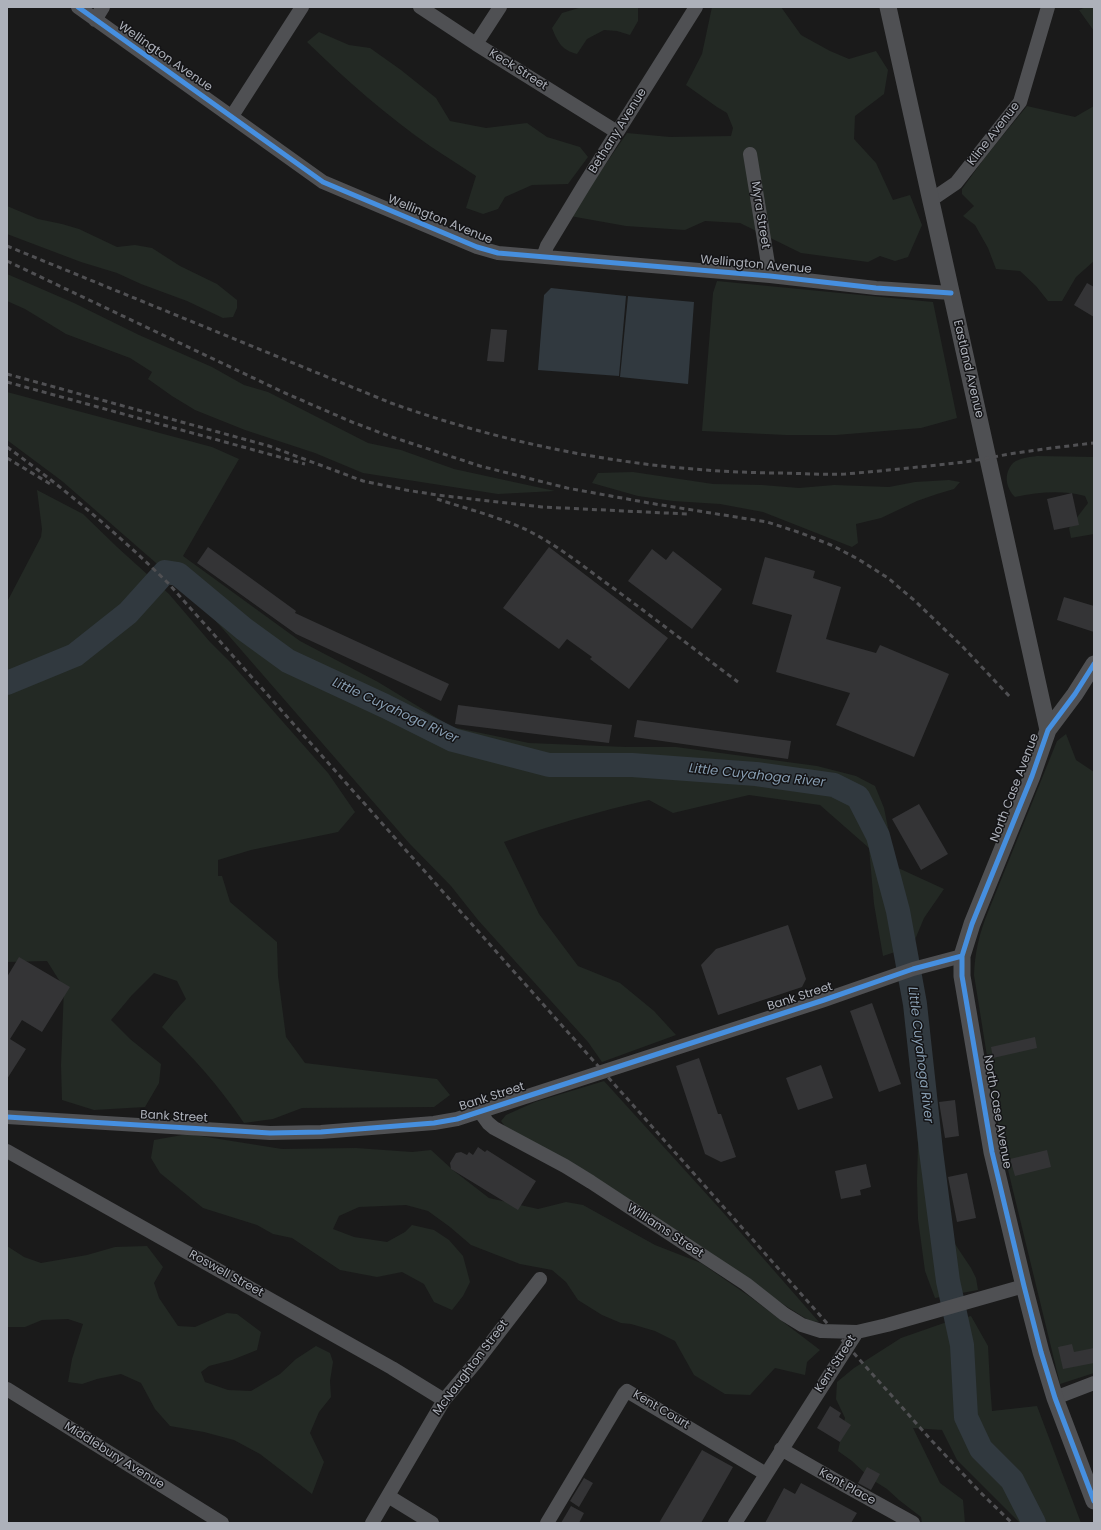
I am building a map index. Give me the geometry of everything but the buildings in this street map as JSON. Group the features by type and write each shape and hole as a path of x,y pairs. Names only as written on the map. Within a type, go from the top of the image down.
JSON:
{"street":[{"name":"Wellington Avenue","path":"78,7 323,182 477,247 498,253 770,276 876,288 951,293"},
{"path":"95,20 103,7"},
{"path":"232,116 302,7"},
{"name":"Keck Street","path":"420,7 476,44 617,132"},
{"path":"476,44 500,7"},
{"name":"Bethany Avenue","path":"543,257 547,246 696,7"},
{"name":"Eastland Avenue","path":"888,7 1048,730"},
{"name":"Kline Avenue","path":"931,200 956,183 1020,102 1048,7"},
{"name":"Myra Street","path":"750,154 770,276"},
{"path":"1048,730 1075,694 1094,664"},
{"name":"North Case Avenue","path":"1048,730 1032,776 972,924 962,956 962,976 992,1152 1024,1286 1041,1352 1055,1398 1094,1501"},
{"name":"Bank Street","path":"7,1117 270,1133 434,1123 457,1119 480,1112 927,966 962,956"},
{"name":"Williams Street","path":"480,1112 488,1123 494,1128 565,1166 591,1182 746,1284 784,1314 802,1325 817,1330 830,1332 857,1332"},
{"name":"Roswell Street","path":"7,1151 392,1368 444,1400"},
{"name":"McNaughton Street","path":"372,1523 444,1400 477,1361 540,1279"},
{"name":"Kent Street","path":"734,1523 857,1332 1024,1286"},
{"path":"1055,1398 1094,1383"},
{"name":"Middlebury Avenue","path":"7,1389 222,1523"},
{"name":"Kent Court","path":"547,1523 627,1391 766,1474"},
{"name":"Kent Place","path":"781,1449 913,1523"},
{"path":"388,1496 432,1523"}],"shaded area":[{"path":"582,7 638,7 638,21 630,35 617,31 604,30 587,39 577,54 561,45 552,28 562,13"},
{"path":"712,7 781,7 801,35 830,51 849,59 876,51 888,70 884,94 855,116 854,139 876,163 893,200 910,195 922,225 908,257 895,261 880,256 868,262 801,253 740,223 705,221 685,230 626,226 570,216 627,133 670,137 731,136 733,128 727,113 686,85 702,54"},
{"path":"1086,7 1094,7 1094,31 1079,10"},
{"path":"319,32 349,45 370,48 436,98 450,121 486,128 527,123 547,137 580,147 588,157 568,184 532,185 505,197 498,209 483,214 466,208 476,176 414,134 367,97 336,70 307,42"},
{"path":"1027,106 1075,117 1094,106 1094,261 1076,277 1062,301 1048,301 1036,286 1020,271 996,269 988,248 975,225 963,216 974,206 962,194 962,189 986,156"},
{"path":"7,206 38,219 79,229 117,247 135,245 152,248 180,266 217,284 237,300 237,308 233,317 223,318 187,301 141,284 117,273 81,262 7,234"},
{"path":"7,274 74,303 139,335 212,367 244,385 268,392 368,443 401,450 454,469 555,491 498,494 363,473 315,453 245,430 195,410 172,396 148,379 152,372 130,358 66,334 25,309 7,301"},
{"path":"717,281 933,302 957,418 921,428 836,435 786,435 702,431 713,293"},
{"path":"551,288 626,296 619,376 538,370 544,295"},
{"path":"628,296 694,302 688,384 620,377"},
{"path":"7,392 212,447 239,459 183,556 300,641 378,682 452,727 529,743 626,747 676,747 817,766 856,776 875,786 884,808 896,867 944,889 924,918 914,942 901,950 883,956 874,904 869,848 820,805 749,795 673,813 649,800 576,819 504,842 539,914 578,966 620,983 654,1011 676,1035 602,1062 588,1042 478,920 451,886 409,843 223,629 187,590 62,481 7,440"},
{"path":"1037,456 1094,457 1094,534 1071,538 1069,528 1088,503 1085,496 1050,492 1015,497 1009,489 1007,476 1013,463 1018,460"},
{"path":"633,472 713,484 762,485 799,488 834,485 889,487 915,482 949,480 960,482 954,489 917,501 881,518 856,524 858,543 852,547 763,512 720,504 673,501 638,496 592,483 598,473"},
{"path":"37,490 83,514 169,594 210,642 231,663 328,773 355,812 338,832 251,850 218,860 218,876 222,876 230,902 277,942 278,976 286,1037 305,1063 437,1079 450,1095 434,1107 302,1108 273,1119 244,1123 206,1073 162,1027 186,999 177,981 154,973 132,995 111,1020 130,1039 161,1064 159,1083 145,1107 94,1110 62,1100 61,1065 64,988 47,961 7,962 7,602 41,537 42,529"},
{"path":"1066,734 1076,760 1094,772 1094,1373 1060,1384 1000,1137 974,975 978,943 985,920 1057,741"},
{"path":"604,1081 720,1209 819,1322 810,1321 789,1308 616,1194 506,1128 501,1121 506,1115 535,1102"},
{"path":"925,1114 931,1117 936,1155 953,1241 971,1268 976,1278 978,1290 935,1298 925,1271 918,1219 917,1134 920,1121"},
{"path":"188,1134 282,1149 356,1148 412,1152 431,1150 454,1171 489,1198 538,1209 566,1202 583,1205 655,1245 701,1263 749,1296 820,1350 807,1362 805,1375 775,1368 750,1395 725,1394 694,1375 675,1341 655,1331 631,1324 621,1323 602,1315 578,1300 566,1282 552,1270 520,1264 471,1245 428,1211 406,1205 359,1207 339,1216 333,1229 354,1237 387,1242 405,1232 412,1225 434,1230 449,1240 463,1256 470,1282 463,1296 452,1310 434,1302 424,1284 402,1272 377,1277 340,1270 292,1238 273,1234 257,1225 203,1208 160,1173 151,1158 154,1140"},
{"path":"7,1246 24,1257 41,1263 87,1255 115,1247 147,1246 163,1267 154,1283 159,1298 178,1326 195,1327 227,1313 237,1314 261,1332 257,1350 232,1360 209,1366 201,1372 205,1382 228,1390 251,1391 280,1374 296,1359 316,1346 330,1353 333,1362 330,1381 331,1397 319,1412 310,1433 324,1462 312,1494 260,1454 234,1440 204,1432 170,1426 155,1409 141,1383 121,1374 82,1384 68,1382 72,1359 83,1324 68,1319 42,1320 25,1327 7,1327"},
{"path":"971,1316 988,1346 992,1411 1037,1406 1081,1523 1020,1523 957,1460 942,1430 913,1428 940,1483 963,1500 965,1523 922,1523 921,1517 887,1489 871,1479 852,1461 838,1451 845,1418 836,1399 837,1382 854,1368 901,1338 944,1323"}],"waterway":[{"name":"Little Cuyahoga River","path":"7,683 75,655 128,613 165,572 178,574 244,629 288,661 385,706 453,740 549,765 632,765 756,774 834,785 858,797 878,836 898,911 915,1004 931,1151 948,1281 962,1345 966,1417 981,1449 1012,1480 1034,1523"}],"railway":[{"path":"7,246 391,403 437,419 484,432 579,454 627,462 724,471 845,474 964,462 1094,443"},
{"path":"7,261 285,393 389,436 480,466 567,488 767,522 831,545 858,559 888,578 915,601 962,646 1011,698"},
{"path":"7,374 269,446 363,481 406,490 542,507 687,514"},
{"path":"7,382 305,464"},
{"path":"7,447 90,512 168,583 932,1441 980,1492 1012,1523"},
{"path":"7,458 52,485"},
{"path":"437,499 507,522 529,531 550,543 570,556 738,682"}],"cycle path":[{"path":"78,7 323,182 477,247 498,253 770,276 876,288 951,293"},
{"path":"1094,664 1075,694 1048,730 1032,776 972,924 962,956 962,976 992,1152 1024,1286 1041,1352 1055,1398 1094,1501"},
{"path":"7,1117 270,1133 321,1132 434,1123 457,1119 824,1000 913,969 962,956"}]}
